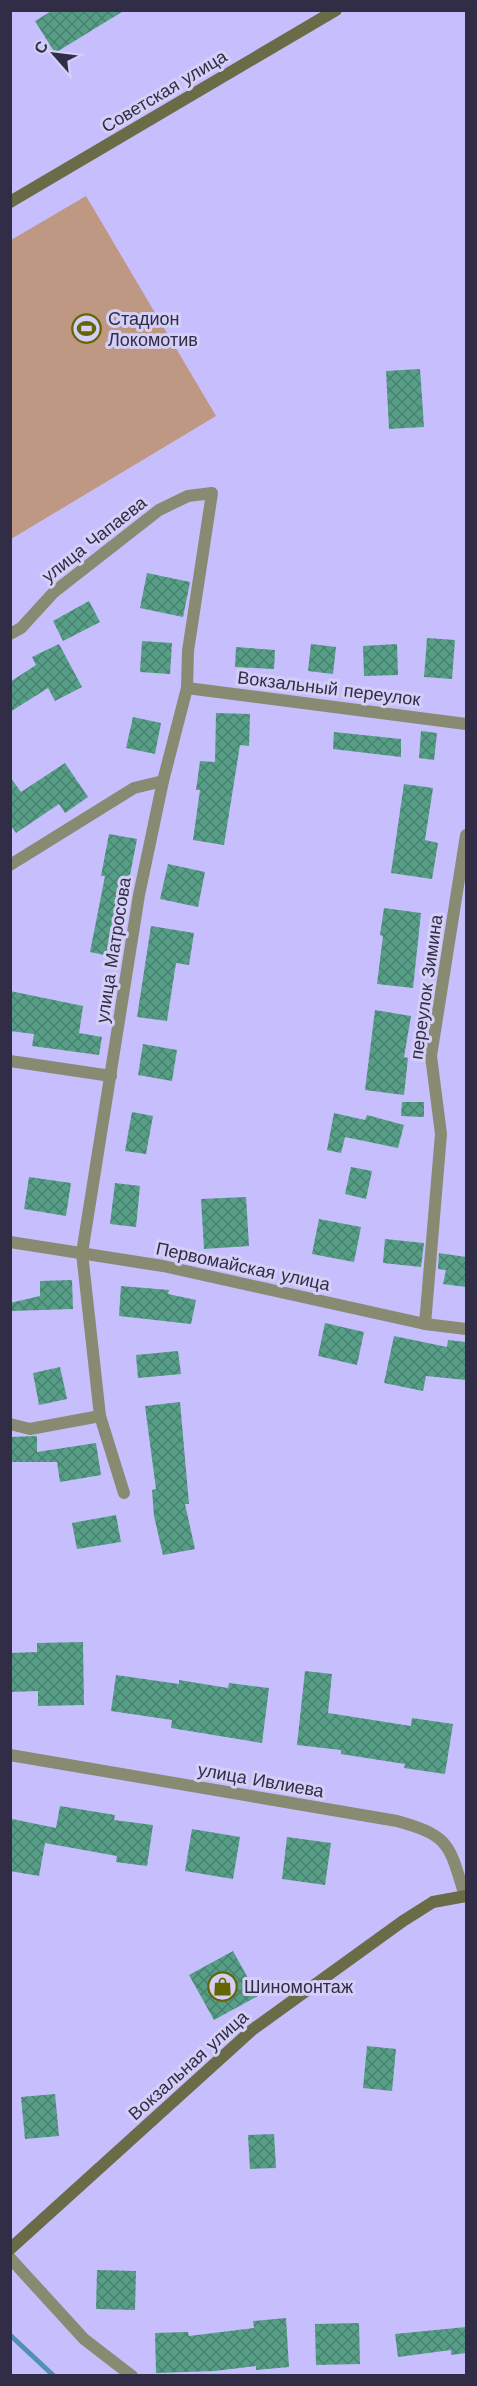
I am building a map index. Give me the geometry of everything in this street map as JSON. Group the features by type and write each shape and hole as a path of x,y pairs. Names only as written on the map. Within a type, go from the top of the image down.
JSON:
{"street":[{"name":"Советская улица","path":"10,202 336,10"},
{"name":"улица Чапаева","path":"10,634 21,628 54,592 159,510 188,496 212,493"},
{"name":"улица Матросова","path":"124,1493 100,1416 82,1253 139,895 163,782 187,688 188,651 212,493"},
{"name":"Вокзальный переулок","path":"187,688 466,724"},
{"path":"10,865 134,788 163,782"},
{"name":"переулок Зимина","path":"425,1324 441,1134 431,1056 466,835"},
{"path":"10,1061 111,1076"},
{"name":"Первомайская улица","path":"10,1242 163,1266 425,1324 466,1329"},
{"path":"10,1424 30,1430 100,1416"},
{"name":"улица Ивлиева","path":"10,1755 397,1821 428,1830 450,1849 466,1896"},
{"name":"Вокзальная улица","path":"10,2248 252,2030 403,1921 433,1902 466,1896"},
{"path":"10,2258 84,2340 132,2376"}],"shaded area":[{"name":"Стадион Локомотив","path":"86,196 216,416 11,539 11,240"}],"building":[{"path":"53,10 125,10 55,53 35,21"},
{"path":"420,369 424,427 389,429 386,371"},
{"path":"147,573 190,582 183,617 140,608"},
{"path":"89,601 100,622 63,641 53,621"},
{"path":"427,638 455,640 452,679 424,677"},
{"path":"142,641 172,643 170,674 140,672"},
{"path":"59,644 82,687 55,701 48,688 10,712 10,682 36,665 32,657"},
{"path":"311,644 336,647 333,674 308,671"},
{"path":"397,644 398,675 364,676 363,646"},
{"path":"236,647 275,650 274,669 235,667"},
{"path":"216,713 250,714 249,746 240,745 224,845 193,840 200,790 196,790 200,761 215,762"},
{"path":"133,717 161,723 155,754 126,748"},
{"path":"421,731 437,733 434,760 419,758"},
{"path":"334,732 401,739 401,757 333,749"},
{"path":"65,763 88,797 65,813 59,804 16,833 10,824 10,777 21,792"},
{"path":"404,784 433,788 425,840 438,843 432,879 391,873"},
{"path":"109,834 137,839 114,957 90,952 105,876 101,876"},
{"path":"168,864 205,872 198,907 160,899"},
{"path":"384,908 421,913 413,988 377,984"},
{"path":"151,926 194,933 189,965 176,963 167,1021 137,1017"},
{"path":"10,991 83,1006 79,1033 102,1037 99,1055 32,1046 34,1034 10,1031"},
{"path":"375,1010 411,1016 404,1057 408,1058 404,1095 365,1090"},
{"path":"143,1044 177,1050 172,1081 138,1075"},
{"path":"402,1102 424,1102 424,1117 401,1116"},
{"path":"132,1112 153,1116 146,1154 125,1151"},
{"path":"334,1113 365,1120 367,1115 404,1125 398,1148 345,1137 341,1153 327,1150"},
{"path":"351,1167 372,1171 366,1199 345,1194"},
{"path":"29,1177 71,1183 66,1216 24,1209"},
{"path":"115,1183 140,1186 136,1227 110,1224"},
{"path":"246,1197 249,1246 204,1249 201,1199"},
{"path":"319,1219 361,1227 354,1262 312,1254"},
{"path":"385,1239 424,1243 421,1267 383,1263"},
{"path":"439,1253 466,1257 466,1287 443,1284 446,1270 438,1269"},
{"path":"72,1280 73,1309 10,1311 10,1303 40,1296 40,1281"},
{"path":"121,1286 169,1290 168,1294 196,1300 191,1324 119,1316"},
{"path":"325,1323 364,1332 357,1365 318,1356"},
{"path":"394,1336 447,1347 448,1340 466,1342 466,1380 426,1376 423,1391 384,1383"},
{"path":"178,1351 181,1374 138,1378 136,1355"},
{"path":"60,1367 67,1399 39,1405 33,1373"},
{"path":"180,1402 189,1504 185,1504 195,1549 163,1555 154,1516 152,1490 156,1489 145,1406"},
{"path":"37,1436 37,1452 96,1443 101,1475 60,1482 57,1462 10,1462 10,1437"},
{"path":"116,1515 121,1542 77,1549 72,1523"},
{"path":"83,1642 84,1705 38,1706 38,1691 10,1692 10,1653 37,1652 37,1643"},
{"path":"305,1671 332,1674 328,1713 411,1726 412,1718 453,1724 445,1774 404,1768 405,1764 341,1754 341,1750 297,1745"},
{"path":"116,1675 179,1684 179,1680 228,1688 229,1683 269,1688 262,1743 171,1728 172,1720 111,1711"},
{"path":"60,1806 115,1815 114,1820 153,1825 147,1866 116,1862 117,1856 45,1843 39,1876 10,1871 12,1819 56,1828"},
{"path":"192,1829 240,1837 233,1879 185,1871"},
{"path":"287,1837 331,1843 325,1885 282,1879"},
{"name":"Шиномонтаж","path":"233,1951 258,1996 214,2020 189,1975"},
{"path":"367,2046 396,2049 392,2091 363,2088"},
{"path":"55,2094 59,2136 25,2139 21,2097"},
{"path":"274,2134 276,2168 250,2169 248,2135"},
{"path":"97,2270 136,2271 135,2310 96,2309"},
{"path":"286,2318 289,2367 256,2370 256,2366 215,2371 156,2373 155,2333 188,2332 189,2336 254,2328 253,2321"},
{"path":"359,2323 360,2364 316,2365 315,2324"},
{"path":"466,2327 466,2353 451,2355 451,2350 398,2357 395,2334"}],"waterway":[{"path":"10,2335 54,2376"}],"place":[{"name":"Стадион Локомотив","path":"87,328"},
{"name":"Шиномонтаж","path":"223,1986"}]}
